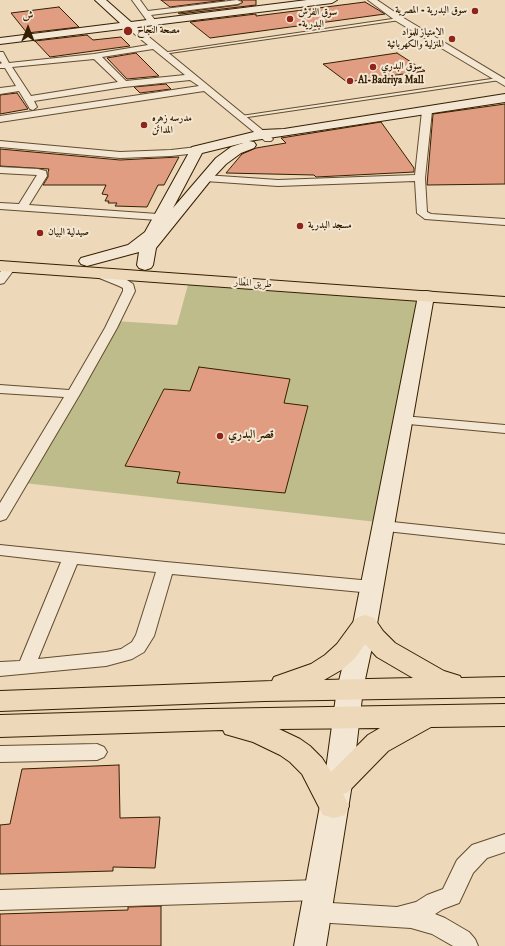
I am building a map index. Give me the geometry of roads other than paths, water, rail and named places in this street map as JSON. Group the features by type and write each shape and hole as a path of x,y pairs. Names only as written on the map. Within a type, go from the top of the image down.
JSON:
{"main road":[{"name":"طريق المطار","path":"2,267 91,267 145,265 505,288"},
{"name":"طريق المطار","path":"91,267 505,302"},
{"path":"264,691 320,671 334,662 346,651 365,624 374,638 386,650 401,660 434,678 460,686"},
{"path":"0,700 264,691 460,686 505,687"},
{"path":"0,726 208,720 346,719 505,715"},
{"path":"208,720 262,734 290,747 300,754 312,766 336,795 378,742 398,730 431,717"}],"street":[{"path":"100,0 265,136"},
{"path":"136,0 149,17"},
{"path":"149,17 185,18 332,0"},
{"path":"372,0 399,19 502,81"},
{"path":"0,41 129,25 149,17 175,10 237,1 249,10"},
{"path":"175,10 185,18"},
{"path":"3,65 94,56 154,46"},
{"path":"0,54 3,65 21,88 38,114"},
{"path":"94,56 97,57 124,84"},
{"path":"28,99 124,84 192,77"},
{"path":"0,91 21,88"},
{"path":"0,119 206,88"},
{"path":"0,144 120,155 171,153 197,150 265,136 505,98"},
{"path":"427,111 420,178 422,213 429,217 505,222"},
{"path":"91,267 142,243 221,161 230,154 265,136"},
{"path":"145,265 147,251 166,218 197,150"},
{"path":"0,170 42,173 42,176 22,208"},
{"path":"205,178 278,183 420,178"},
{"path":"0,206 166,218"},
{"path":"0,516 73,394 111,328 130,291 123,283 91,267"},
{"path":"310,946 336,795 350,689 365,624 426,296"},
{"path":"0,389 73,394"},
{"path":"403,420 505,429"},
{"path":"383,526 505,539"},
{"path":"0,550 166,568 372,587"},
{"path":"26,667 71,558"},
{"path":"0,669 106,659 126,654 138,647 145,636 166,568"},
{"path":"0,754 97,752"},
{"path":"394,917 421,911 435,902 451,896 465,867 480,851 505,843"},
{"path":"0,900 317,901 394,917 411,918 437,925 461,939 467,946"}],"lane":[{"path":"163,53 399,19"},
{"path":"241,117 502,81"}],"place":[{"name":"سوق البدرية - المصرية","path":"475,11"},
{"name":"سوق الفرش -البدرية","path":"290,19"},
{"name":"مصحة النجاح","path":"128,31"},
{"name":"الامتياز للمواد المنزلية والكهربائية","path":"452,39"},
{"name":"سوق البدري","path":"373,67"},
{"name":"Al-Badriya Mall","path":"350,81"},
{"name":"مدرسه زهره المدائن","path":"144,125"},
{"name":"مسجد البدرية","path":"300,226"},
{"name":"صيدلية البيان","path":"40,233"},
{"name":"قصر البدري","path":"220,436"}]}
